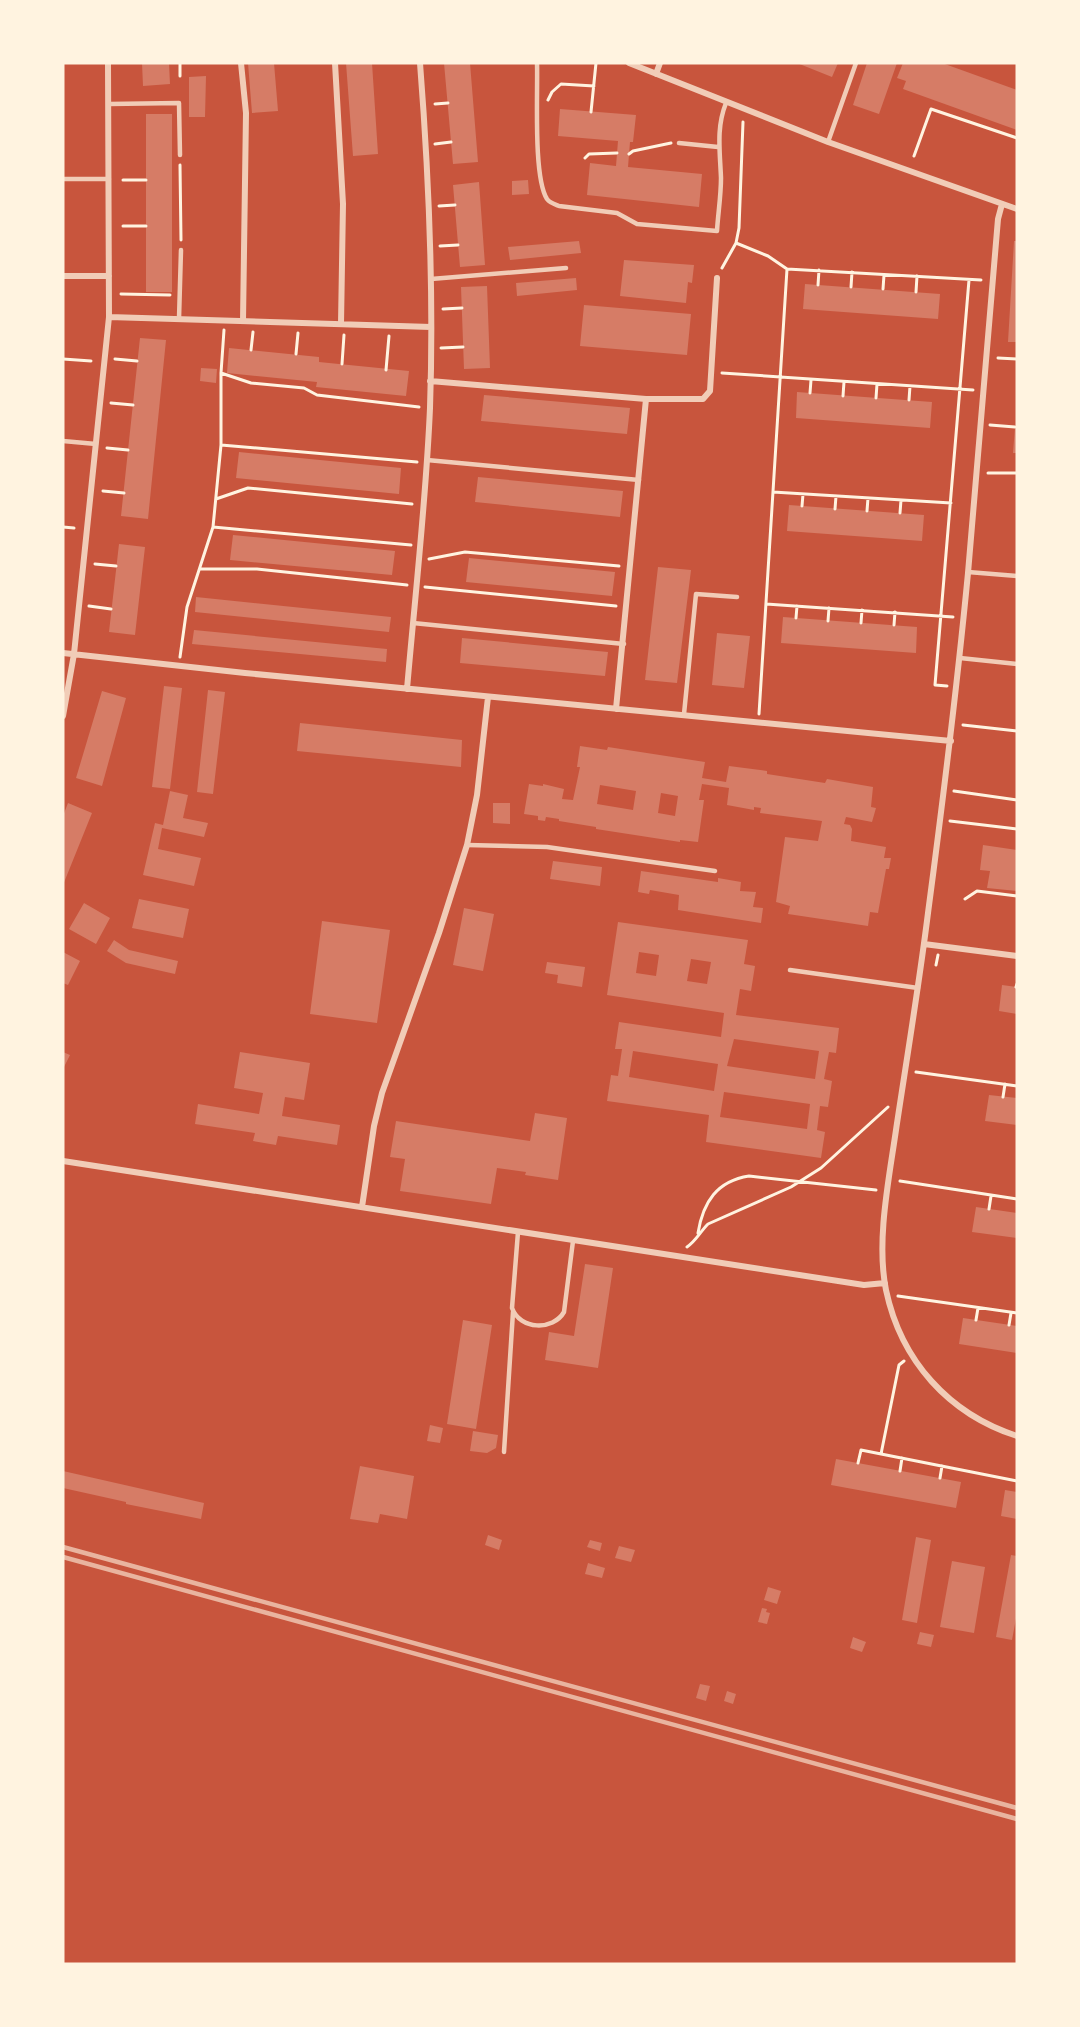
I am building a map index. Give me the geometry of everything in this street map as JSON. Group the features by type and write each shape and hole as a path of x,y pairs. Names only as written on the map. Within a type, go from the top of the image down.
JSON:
{"street":[{"path":"63,716 74,654 108,317 108,63"},
{"path":"241,63 246,112 243,321"},
{"path":"335,63 343,204 343,324"},
{"path":"407,689 430,408 431,279 426,143 420,63"},
{"path":"629,63 828,142 1017,209"},
{"path":"656,74 660,63"},
{"path":"1002,204 998,219 992,281 977,472 951,741 918,988 889,1180 883,1249 887,1294 897,1324 912,1356 930,1381 958,1407 985,1423 1017,1436"},
{"path":"63,276 109,276"},
{"path":"430,381 646,399 703,399 710,391 717,278"},
{"path":"108,317 431,327"},
{"path":"616,709 646,399"},
{"path":"63,653 179,664 244,673 951,741"},
{"path":"362,1207 374,1126 382,1093 439,933 467,845 477,795 488,697"},
{"path":"924,944 1017,956"},
{"path":"63,1161 672,1256 864,1284 885,1283"}],"lane":[{"path":"537,63 538,162 544,190 550,202 559,206 617,213 637,224 717,231 721,178 718,147 720,120 726,103"},
{"path":"828,142 856,63"},
{"path":"109,104 180,103 180,155"},
{"path":"676,143 718,147"},
{"path":"63,179 109,179"},
{"path":"179,319 181,250"},
{"path":"431,279 566,268"},
{"path":"63,441 96,444"},
{"path":"427,460 639,480"},
{"path":"968,572 1017,576"},
{"path":"684,714 696,594 736,597"},
{"path":"413,623 624,644"},
{"path":"960,658 1017,664"},
{"path":"467,845 547,847 715,871"},
{"path":"790,970 918,988"},
{"path":"504,1452 513,1312 511,1304 518,1232"},
{"path":"513,1312 521,1321 532,1324 546,1325 559,1319 565,1305 573,1241"}],"path":[{"path":"180,63 180,76"},
{"path":"591,112 596,63"},
{"path":"538,120 552,92 561,84 594,86"},
{"path":"432,104 448,103"},
{"path":"914,156 931,109 1017,138"},
{"path":"717,278 736,243 739,228 743,122"},
{"path":"435,144 451,142"},
{"path":"629,154 633,151 676,143"},
{"path":"585,158 590,154 617,153"},
{"path":"180,155 181,250"},
{"path":"123,180 146,180"},
{"path":"439,206 455,205"},
{"path":"123,226 146,226"},
{"path":"736,243 768,256 787,269 992,281"},
{"path":"440,246 458,245"},
{"path":"759,722 787,269"},
{"path":"818,285 819,270"},
{"path":"851,287 852,272"},
{"path":"883,289 884,274"},
{"path":"916,292 917,276"},
{"path":"957,687 935,685 969,280"},
{"path":"121,294 180,295"},
{"path":"442,309 462,308"},
{"path":"179,664 187,606 213,527 221,445 221,373 225,320"},
{"path":"251,350 254,321"},
{"path":"296,354 300,323"},
{"path":"342,364 343,324"},
{"path":"386,370 391,325"},
{"path":"441,348 464,347"},
{"path":"986,358 1017,359"},
{"path":"63,359 91,362"},
{"path":"115,359 137,362"},
{"path":"221,373 251,383 304,388 317,395 430,408"},
{"path":"711,373 983,390"},
{"path":"810,393 811,379"},
{"path":"843,396 844,381"},
{"path":"876,398 877,384"},
{"path":"909,400 910,386"},
{"path":"111,403 133,405"},
{"path":"990,425 1015,426"},
{"path":"221,445 414,463 427,460"},
{"path":"107,448 128,450"},
{"path":"977,472 1017,473"},
{"path":"216,499 248,488 423,505"},
{"path":"103,491 124,493"},
{"path":"773,492 951,503"},
{"path":"802,506 803,494"},
{"path":"835,508 836,496"},
{"path":"867,511 868,498"},
{"path":"900,513 902,500"},
{"path":"63,527 74,528"},
{"path":"213,527 420,546"},
{"path":"253,531 253,537"},
{"path":"288,540 289,534"},
{"path":"328,537 328,544"},
{"path":"372,549 373,542"},
{"path":"418,561 465,552 631,568"},
{"path":"496,560 497,555"},
{"path":"543,559 543,565"},
{"path":"95,564 116,566"},
{"path":"589,569 590,564"},
{"path":"200,569 257,569 627,607"},
{"path":"766,604 963,617"},
{"path":"89,606 111,609"},
{"path":"796,618 797,606"},
{"path":"828,621 829,608"},
{"path":"861,623 862,610"},
{"path":"894,625 895,612"},
{"path":"952,724 1017,731"},
{"path":"954,791 1017,800"},
{"path":"940,819 1017,830"},
{"path":"965,899 977,891 1017,896"},
{"path":"905,1070 1017,1086"},
{"path":"1003,1097 1005,1084"},
{"path":"672,1256 694,1243 697,1236 710,1224 799,1182 827,1163 889,1106"},
{"path":"694,1259 704,1207 714,1194 732,1179 749,1176 877,1190"},
{"path":"889,1180 1017,1199"},
{"path":"989,1209 991,1195"},
{"path":"887,1294 1017,1313"},
{"path":"976,1320 978,1308"},
{"path":"1009,1325 1011,1312"},
{"path":"881,1454 899,1365 912,1356"},
{"path":"858,1463 861,1450 1017,1481"},
{"path":"900,1471 902,1458"},
{"path":"940,1478 942,1466"}],"building":[{"path":"142,63 169,63 170,84 143,86"},
{"path":"248,63 274,63 278,111 252,113"},
{"path":"346,63 372,63 378,154 353,156"},
{"path":"444,63 470,63 478,162 453,164"},
{"path":"797,63 838,63 832,77"},
{"path":"867,63 897,63 879,114 853,105"},
{"path":"903,63 942,63 1017,90 1017,130 903,89 906,81 897,78"},
{"path":"206,76 205,117 189,117 189,77"},
{"path":"560,109 636,115 633,142 630,142 628,167 702,174 699,207 587,195 590,163 616,166 618,141 558,136"},
{"path":"146,114 172,114 172,292 146,292"},
{"path":"528,180 529,194 512,195 512,181"},
{"path":"479,182 485,265 460,267 453,185"},
{"path":"579,241 581,253 510,260 508,247"},
{"path":"1014,241 1017,241 1017,342 1008,342"},
{"path":"624,260 694,265 692,283 688,282 686,303 620,296"},
{"path":"576,278 577,290 517,296 516,283"},
{"path":"805,284 940,294 938,319 803,309"},
{"path":"487,286 490,368 464,369 461,287"},
{"path":"584,305 691,314 687,355 580,346"},
{"path":"140,338 166,340 148,519 121,516"},
{"path":"229,348 319,357 319,362 409,371 406,396 316,387 317,382 227,373"},
{"path":"201,368 217,369 216,383 200,381"},
{"path":"797,392 932,402 930,428 796,418"},
{"path":"484,395 630,408 627,434 481,421"},
{"path":"1015,427 1017,427 1017,453 1013,453"},
{"path":"239,452 401,468 399,494 236,478"},
{"path":"478,477 623,491 620,517 475,502"},
{"path":"789,505 924,515 922,541 787,531"},
{"path":"233,535 395,551 392,575 230,560"},
{"path":"119,544 145,547 135,635 109,632"},
{"path":"469,558 615,572 612,596 466,582"},
{"path":"658,567 691,570 677,683 645,680"},
{"path":"196,597 391,617 389,632 195,612"},
{"path":"783,617 917,627 916,653 781,643"},
{"path":"194,630 387,649 386,662 192,644"},
{"path":"717,633 750,636 744,688 712,685"},
{"path":"462,638 608,652 605,676 460,663"},
{"path":"164,686 182,688 170,789 152,787"},
{"path":"208,690 225,692 213,794 197,792"},
{"path":"102,691 126,698 102,786 76,778"},
{"path":"300,723 462,740 461,767 297,751"},
{"path":"580,746 607,750 608,747 705,762 702,778 726,782 729,766 825,783 827,779 873,787 871,807 876,808 872,822 846,817 844,824 850,825 852,829 851,841 886,847 884,858 891,858 889,869 886,869 878,913 870,912 868,926 788,914 790,906 776,902 785,837 818,841 822,821 760,813 761,808 754,807 754,810 727,805 729,788 702,784 699,800 704,800 698,842 680,840 680,842 596,829 596,827 546,817 545,821 538,820 538,816 524,814 529,784 543,786 543,784 564,789 562,799 573,800 580,767 577,767","holes":["600,785 636,791 633,810 597,804","661,793 678,796 675,816 658,813"]},
{"path":"170,791 188,795 183,818 208,823 204,837 162,828 158,849 201,858 194,886 143,875 155,823 163,825"},
{"path":"68,803 92,813 63,885 63,816"},
{"path":"493,803 510,803 510,824 493,823"},
{"path":"983,845 1017,850 1017,891 987,888 990,871 980,870"},
{"path":"553,861 602,867 600,886 550,879"},
{"path":"641,871 718,882 718,878 741,882 740,891 756,892 753,907 763,908 761,923 678,910 679,895 650,890 649,894 638,892"},
{"path":"139,899 189,909 183,938 132,928"},
{"path":"84,903 110,918 96,944 69,929"},
{"path":"464,908 494,914 483,971 453,965"},
{"path":"322,921 390,930 377,1023 310,1014"},
{"path":"618,922 748,940 744,964 755,966 751,991 740,989 736,1015 839,1028 836,1053 829,1052 824,1079 832,1081 828,1107 820,1106 817,1130 825,1132 821,1158 706,1142 709,1115 607,1101 611,1075 618,1076 622,1049 615,1049 619,1022 721,1037 724,1013 607,995","holes":["639,952 659,955 656,976 636,973","691,959 711,962 707,984 687,981","734,1039 819,1051 815,1079 727,1066","633,1051 718,1064 714,1091 629,1077","724,1092 810,1104 807,1129 720,1117"]},
{"path":"114,940 129,950 178,961 175,974 126,963 107,951"},
{"path":"63,952 80,961 68,985 63,983"},
{"path":"547,962 585,967 582,987 557,983 558,975 545,973"},
{"path":"1002,985 1017,987 1017,1014 999,1011"},
{"path":"63,1052 70,1055 63,1069"},
{"path":"240,1052 310,1063 304,1100 285,1097 282,1116 340,1125 337,1145 278,1136 276,1145 253,1141 255,1133 195,1124 198,1104 259,1114 263,1093 234,1088"},
{"path":"989,1095 1017,1098 1017,1125 985,1121"},
{"path":"535,1113 567,1118 558,1180 497,1168 491,1204 400,1191 405,1159 390,1157 396,1121 530,1141"},
{"path":"976,1207 1017,1213 1017,1238 972,1232"},
{"path":"585,1264 613,1268 598,1368 545,1360 549,1332 574,1336"},
{"path":"963,1318 1017,1326 1017,1353 959,1344"},
{"path":"463,1320 492,1325 476,1429 447,1424"},
{"path":"430,1425 443,1428 440,1443 427,1441"},
{"path":"473,1431 498,1435 496,1448 487,1453 470,1451"},
{"path":"836,1459 961,1482 956,1508 831,1485"},
{"path":"360,1466 414,1476 407,1519 380,1514 378,1523 350,1519"},
{"path":"63,1471 204,1503 201,1519 126,1504 126,1502 63,1488"},
{"path":"1005,1490 1017,1492 1017,1519 1001,1516"},
{"path":"488,1535 502,1540 499,1550 485,1545"},
{"path":"916,1537 931,1540 917,1623 902,1620"},
{"path":"590,1540 602,1543 600,1551 587,1547"},
{"path":"619,1546 635,1550 631,1562 615,1558"},
{"path":"1011,1555 1017,1556 1017,1613 1012,1640 996,1637"},
{"path":"952,1561 985,1567 974,1633 940,1627"},
{"path":"588,1563 605,1568 602,1578 585,1574"},
{"path":"768,1587 781,1591 777,1604 764,1600"},
{"path":"762,1608 767,1609 766,1612 770,1613 767,1624 758,1622"},
{"path":"920,1632 934,1635 931,1647 917,1644"},
{"path":"853,1637 866,1642 862,1652 850,1648"},
{"path":"700,1684 710,1686 706,1701 696,1698"},
{"path":"727,1691 736,1694 733,1704 724,1701"}],"railway":[{"path":"63,1547 1017,1808"},
{"path":"63,1557 1017,1819"}]}
